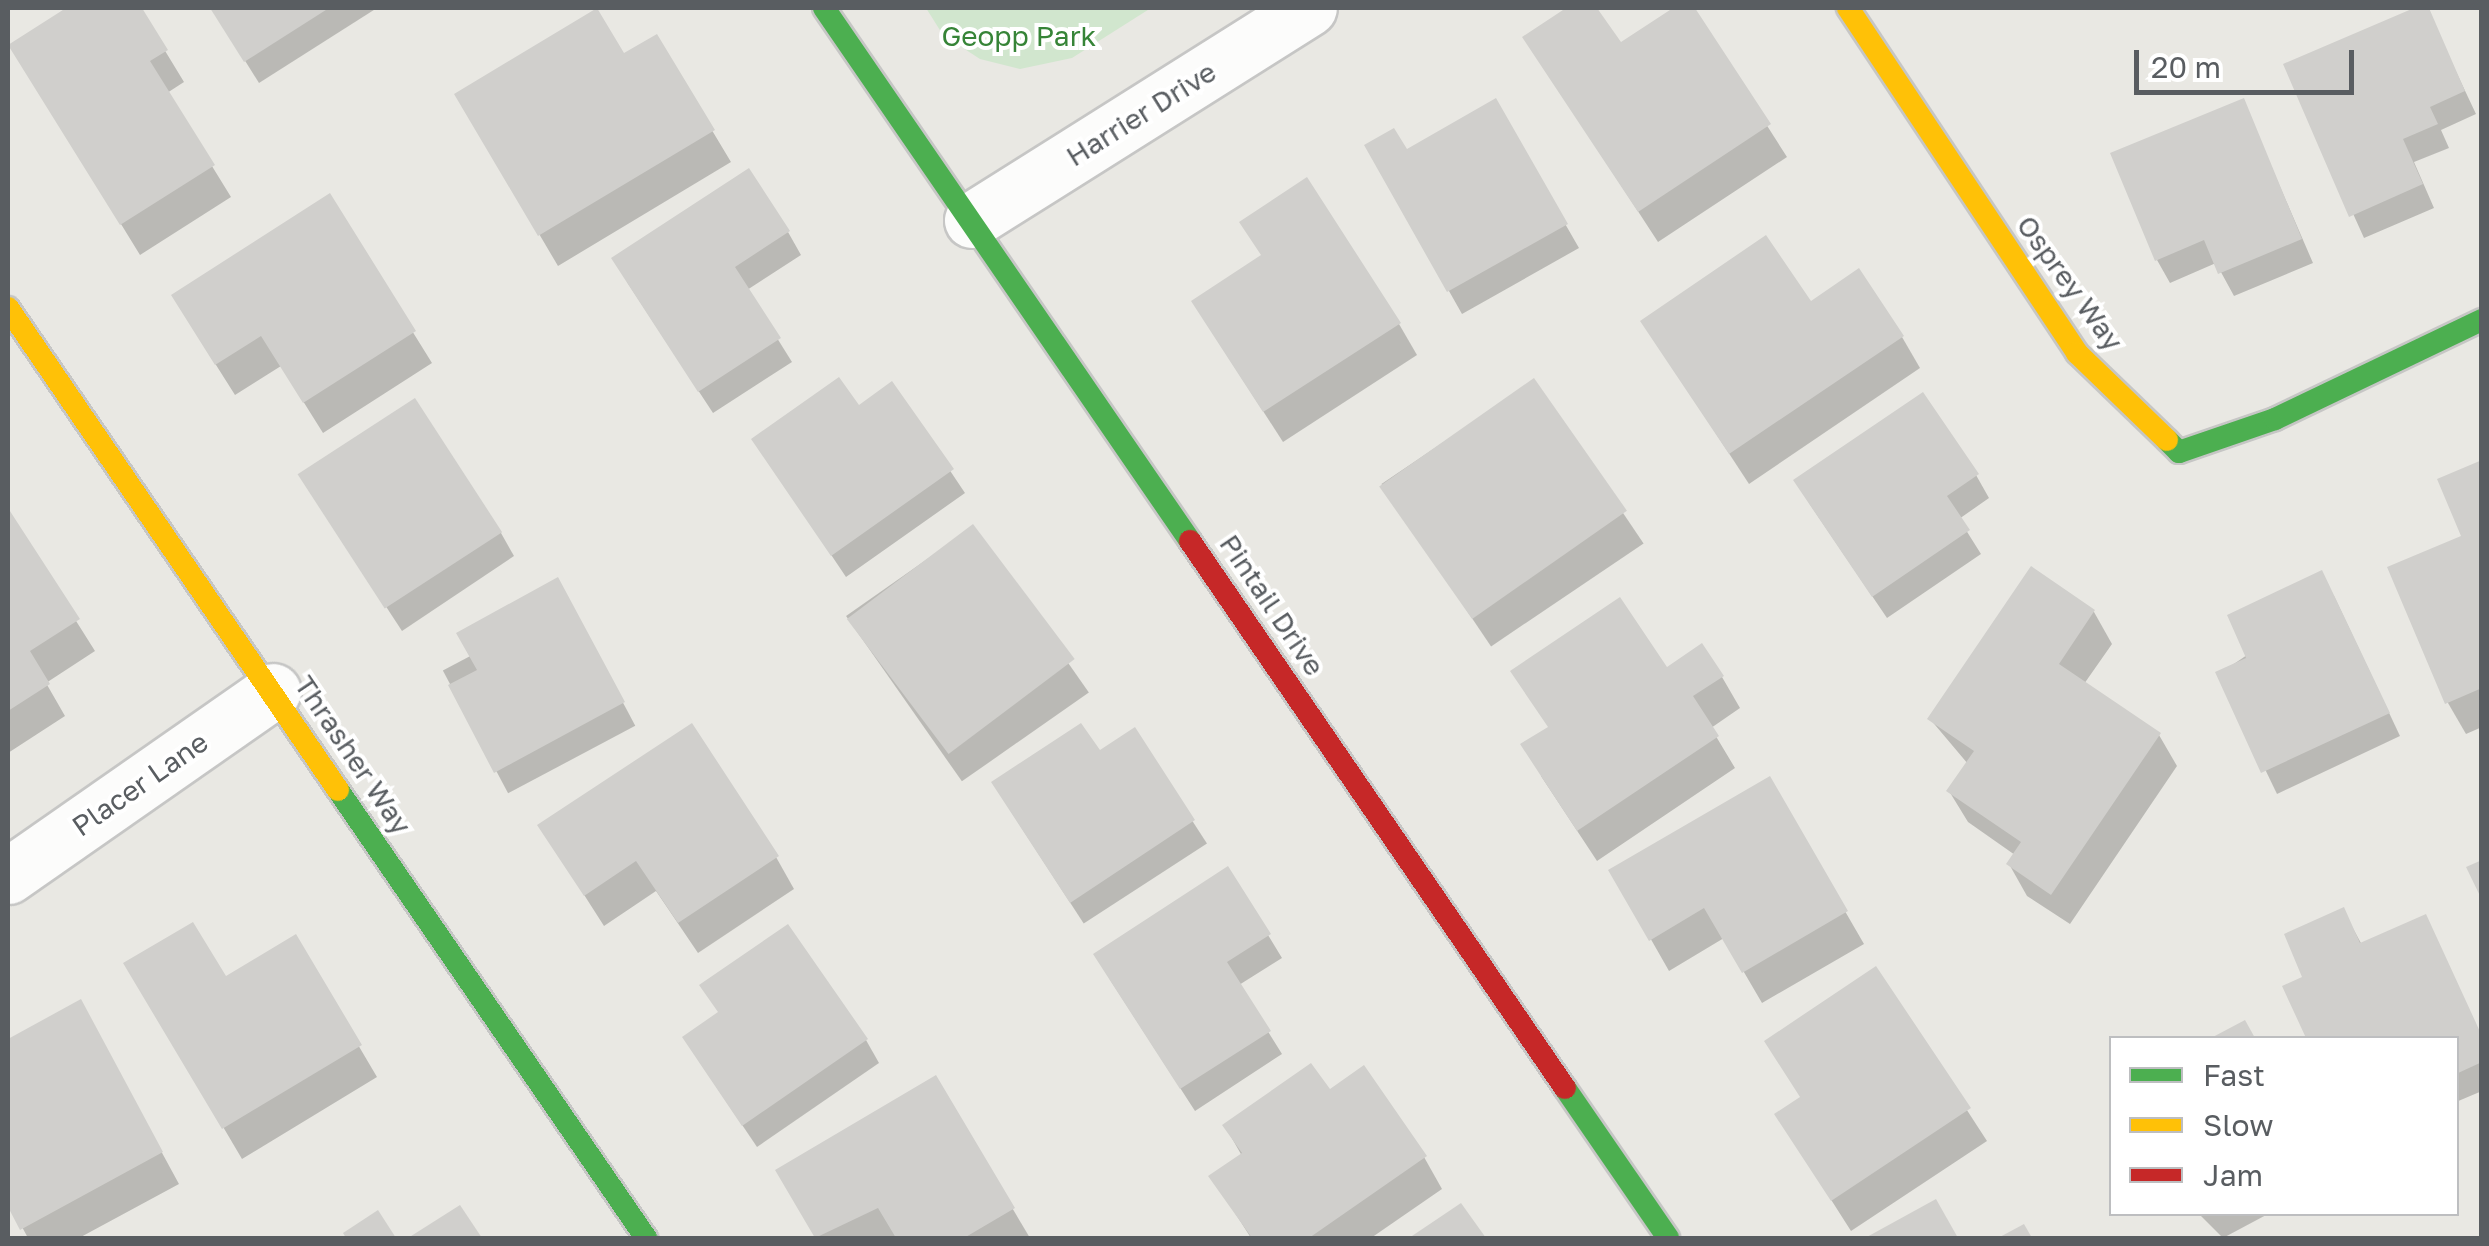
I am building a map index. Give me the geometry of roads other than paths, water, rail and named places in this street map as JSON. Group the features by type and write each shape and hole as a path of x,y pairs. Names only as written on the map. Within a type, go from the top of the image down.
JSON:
{"street":[{"name":"Pintail Drive","path":"824,8 1668,1238"},
{"name":"Harrier Drive","path":"972,220 1309,8"},
{"name":"Osprey Way","path":"1848,8 2076,352 2178,452 2276,418 2482,320"},
{"name":"Thrasher Way","path":"8,308 646,1238"},
{"name":"Placer Lane","path":"8,876 272,691"}],"park label":[{"name":"Geopp Park","path":"1019,36"}]}
